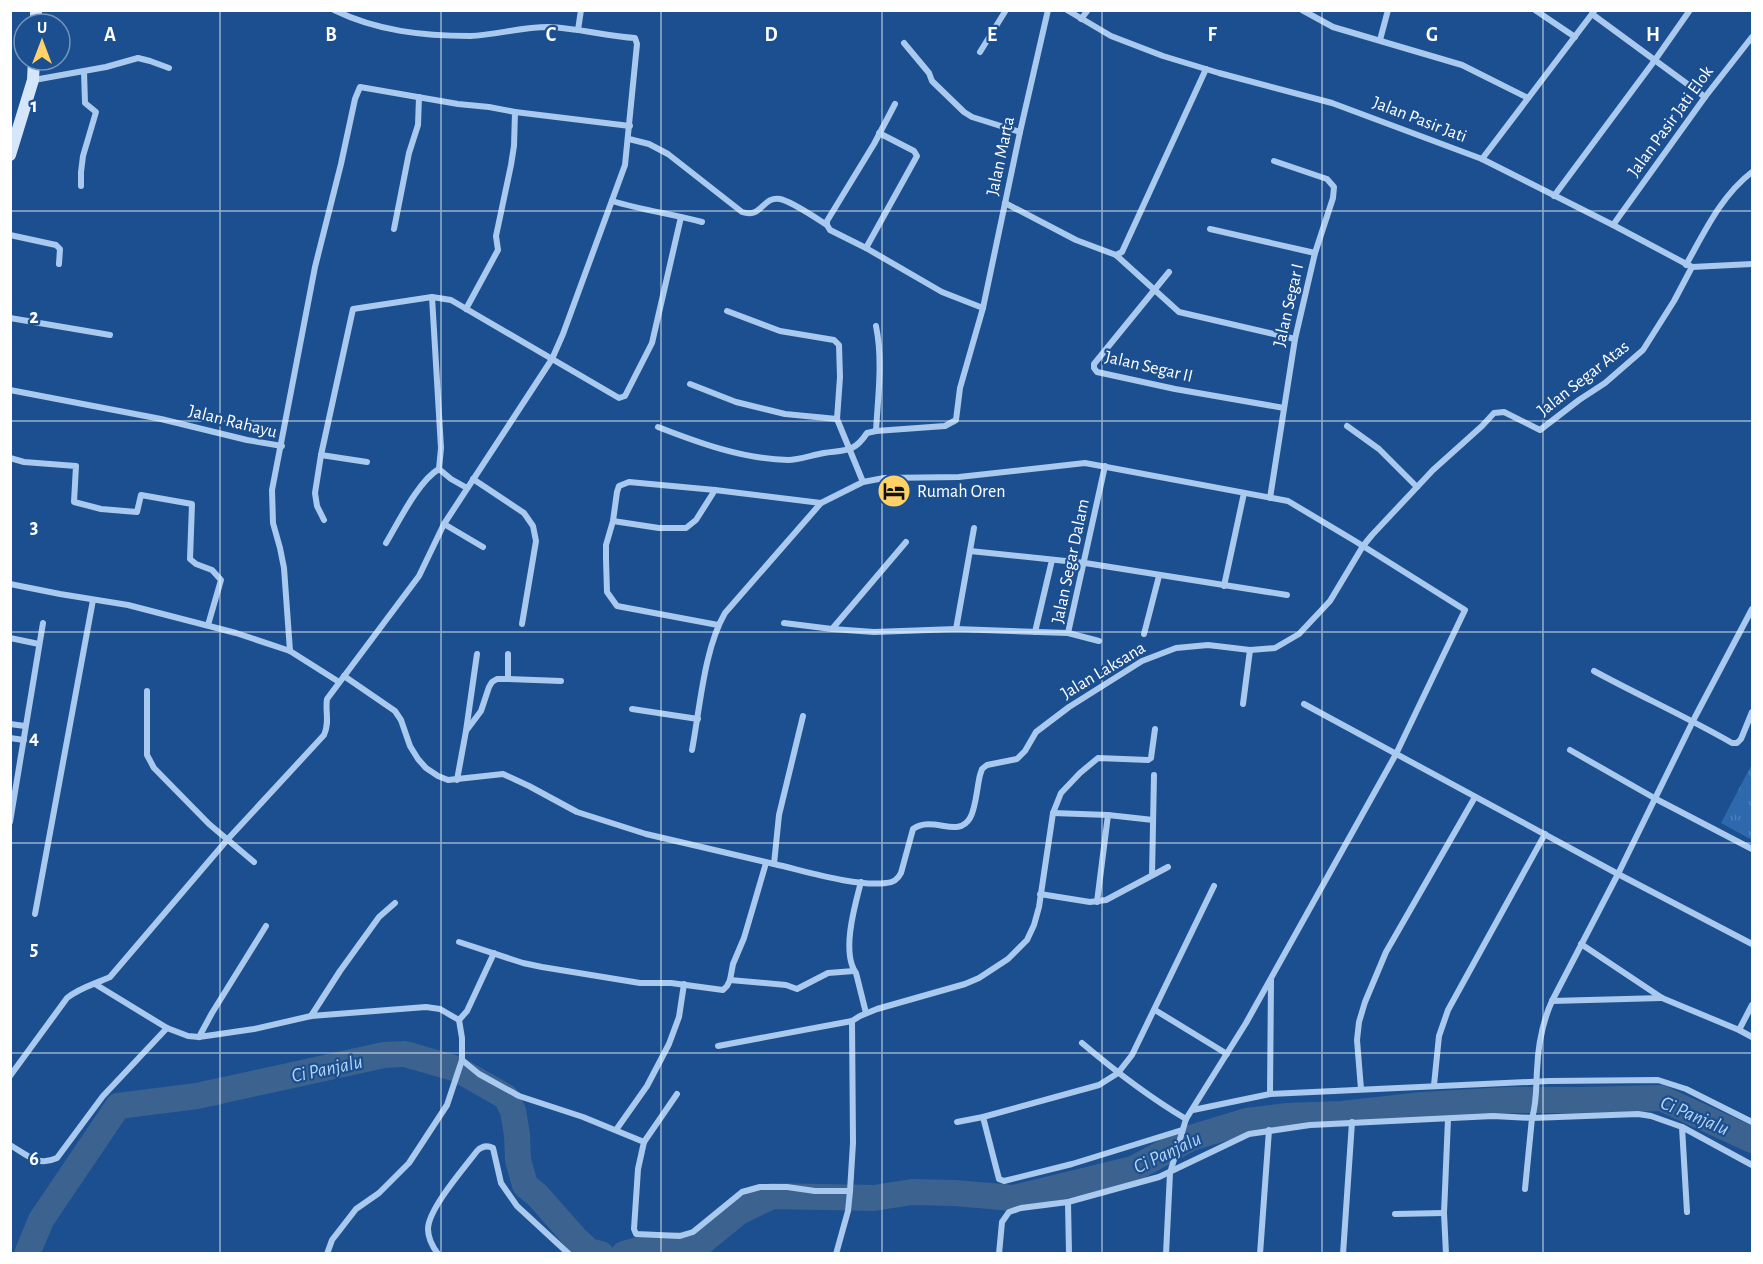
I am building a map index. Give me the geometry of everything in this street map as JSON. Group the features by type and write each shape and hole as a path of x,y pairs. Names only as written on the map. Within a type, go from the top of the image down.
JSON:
{"street":[{"path":"10,1076 67,998 76,991 110,977 227,840 324,735 328,723 327,699 419,576 444,524 552,359 625,165 637,40 635,38 549,27 471,36 413,33 372,25 334,10"},
{"path":"578,30 581,10"},
{"path":"980,52 1006,10"},
{"name":"Jalan Marta","path":"876,431 945,426 956,420 960,388 983,308 1048,10"},
{"name":"Jalan Pasir Jati","path":"1067,10 1111,36 1163,56 1332,103 1482,159 1689,266"},
{"path":"1081,19 1088,10"},
{"path":"1302,10 1333,27 1462,65 1528,98"},
{"path":"1380,40 1388,10"},
{"path":"1535,10 1575,37"},
{"path":"1554,196 1690,10"},
{"path":"1482,159 1594,12 1705,97"},
{"name":"Jalan Pasir Jati Elok","path":"1612,225 1705,97 1752,37"},
{"path":"904,43 933,81 964,112 972,117 1020,132"},
{"path":"33,80 142,58 169,68"},
{"path":"1116,255 1122,252 1206,69"},
{"path":"81,186 83,156 96,112 85,103 84,71"},
{"path":"10,155 33,72"},
{"path":"282,446 315,267 360,87 515,112 630,126"},
{"path":"394,229 408,153 418,125 419,97"},
{"path":"827,225 827,220 895,104"},
{"path":"466,309 498,250 496,236 514,146 515,112"},
{"path":"866,248 917,156 914,151 879,133"},
{"path":"629,139 649,144 668,154 742,212 752,214 768,201 781,199 827,225 830,230 942,292 983,308"},
{"name":"Jalan Segar I","path":"1270,498 1295,339 1334,187 1327,179 1274,161"},
{"path":"1752,172 1738,183 1720,205 1689,266 1752,264"},
{"path":"612,201 702,222"},
{"path":"1005,203 1076,240 1116,255 1179,312 1295,339"},
{"path":"324,520 317,506 315,493 321,455 353,309 432,297 451,300 619,398 625,396 652,343 681,217"},
{"path":"1210,230 1316,253"},
{"path":"10,235 56,245 60,249 59,264"},
{"name":"Jalan Segar Atas","path":"1363,546 1433,470 1482,426 1494,412 1504,412 1540,430 1605,383 1643,350 1674,301 1689,266"},
{"name":"Jalan Segar II","path":"1169,272 1094,363 1097,372 1175,389 1284,408"},
{"path":"432,297 441,448 439,469"},
{"path":"728,311 780,331 834,340 838,345 840,377 837,419 863,483"},
{"path":"10,318 110,335"},
{"path":"658,427 743,454 789,460 849,451 862,442 867,433 876,431 880,368 876,326"},
{"path":"690,384 736,402 785,414 837,419"},
{"name":"Jalan Rahayu","path":"10,390 161,419 282,446 272,490 273,524 284,568 290,651"},
{"path":"1347,426 1379,449 1417,487"},
{"path":"321,455 367,462"},
{"path":"10,458 24,462 76,466 74,502 137,512 141,495 192,504 190,559 212,570 221,580 208,626"},
{"path":"692,750 709,656 718,624 725,613 821,503 863,483 884,478 959,477 1085,463 1288,501 1465,610 1395,754 1270,980 1186,1119 1170,1173 1166,1254"},
{"name":"Jalan Segar Dalam","path":"1099,640 1068,633 1105,466"},
{"path":"439,469 467,488"},
{"path":"386,543 412,499 432,473 439,469"},
{"path":"473,479 524,513 534,526 536,541 522,624"},
{"path":"718,624 617,606 607,592 606,545 619,486 629,482 821,503"},
{"path":"613,521 659,528 686,528 696,520 714,490"},
{"path":"1224,586 1244,493"},
{"path":"444,524 483,548"},
{"path":"957,629 974,528"},
{"path":"832,628 906,542"},
{"name":"Jalan Laksana","path":"861,882 889,883 898,879 913,830 921,824 958,828 963,826 972,816 980,775 987,765 1017,759 1025,751 1036,732 1069,707 1142,661 1176,648 1208,645 1250,650 1275,648 1299,634 1330,602 1363,546"},
{"path":"970,551 1085,563 1287,595"},
{"path":"1035,632 1052,560"},
{"path":"1144,634 1159,576"},
{"path":"10,584 128,605 236,633 290,651 339,681"},
{"path":"35,914 93,600"},
{"path":"1525,1189 1545,1016 1752,609"},
{"path":"11,822 43,623"},
{"path":"784,623 874,632 957,629 1068,633"},
{"path":"10,638 39,644"},
{"path":"1242,704 1250,650"},
{"path":"457,780 477,654"},
{"path":"508,654 508,679"},
{"path":"1594,671 1694,721 1732,743 1741,739 1752,712"},
{"path":"344,676 395,711 401,720 410,746 426,768 448,780 503,774 577,812 646,834 861,882 850,931 850,953 866,1013"},
{"path":"466,731 482,711 492,682 498,679 561,681"},
{"path":"147,691 147,754 154,768 227,840 254,862"},
{"path":"1304,704 1752,944"},
{"path":"632,709 698,719"},
{"path":"459,942 533,965 640,983 684,984 720,991 726,989 770,863 803,716"},
{"path":"10,724 25,726"},
{"path":"718,1046 852,1021 866,1013 964,984 979,978 1008,959 1027,940 1034,925 1053,813 1062,793 1094,760 1103,758 1146,760 1151,758 1155,729"},
{"path":"10,738 24,740"},
{"path":"1570,750 1656,799 1752,849"},
{"path":"1152,875 1154,775"},
{"path":"1361,1089 1357,1040 1365,1002 1386,952 1475,797"},
{"path":"1053,813 1108,815 1153,820"},
{"path":"1097,902 1108,815"},
{"path":"1434,1086 1439,1036 1448,1010 1545,834"},
{"path":"1040,894 1097,902 1106,900 1168,867"},
{"path":"957,1122 1099,1085 1118,1073 1132,1055 1215,886"},
{"path":"311,1016 379,917 395,903"},
{"path":"199,1037 266,926"},
{"path":"1581,944 1662,998 1752,1037"},
{"path":"459,1020 467,1011 494,953"},
{"path":"730,980 786,985 797,989 828,973 854,971"},
{"path":"1270,980 1270,1094"},
{"path":"95,984 167,1028 188,1036 199,1037 254,1029 311,1016 426,1007 440,1009 459,1020"},
{"path":"616,1131 647,1086 669,1044 680,1017 684,984"},
{"path":"1552,1001 1662,998"},
{"path":"1739,1030 1752,1005"},
{"path":"1155,1010 1227,1054"},
{"path":"327,1254 332,1240 356,1209 379,1193 410,1163 447,1105 462,1061 459,1020"},
{"path":"836,1254 848,1211 850,1192 853,1143 852,1021"},
{"path":"10,1145 40,1162 57,1158 103,1096 167,1028"},
{"path":"1082,1043 1118,1073 1186,1119"},
{"path":"462,1061 479,1074 519,1096 572,1113 644,1142"},
{"path":"1193,1110 1270,1094 1536,1082 1658,1080 1686,1089 1752,1122"},
{"path":"677,1094 644,1142 638,1169 634,1229 636,1234 680,1236 693,1232 742,1192 760,1187 850,1192"},
{"path":"999,1254 1002,1222 1009,1212 1021,1208 1068,1202 1170,1173 1249,1134 1310,1125 1493,1116 1532,1118 1638,1114 1682,1127 1752,1165"},
{"path":"983,1117 999,1179 1004,1181 1072,1164 1182,1130"},
{"path":"1446,1254 1444,1213 1448,1119"},
{"path":"1343,1254 1352,1122"},
{"path":"1682,1127 1687,1212"},
{"path":"1260,1254 1269,1131"},
{"path":"431,1254 428,1228 431,1215 447,1189 477,1150 486,1146 493,1148 501,1183 517,1206 569,1254"},
{"path":"1068,1202 1069,1254"},
{"path":"1395,1214 1444,1213"},
{"path":"431,1245 438,1254"}],"green space":[{"path":"1752,764 1752,840 1721,823"}],"waterway":[{"name":"Ci Panjalu","path":"27,1254 41,1220 118,1106 197,1096 384,1055 405,1054 457,1069 506,1097 513,1111 518,1160 525,1185 589,1251 601,1254"},
{"name":"Ci Panjalu","path":"624,1254 645,1248 701,1243 739,1212 772,1196 874,1198 912,1192 1013,1198 1133,1169 1191,1138 1247,1121 1287,1116 1342,1114 1422,1105 1508,1100 1661,1098 1752,1140"}],"place":[{"name":"Rumah Oren","path":"894,491"}]}
